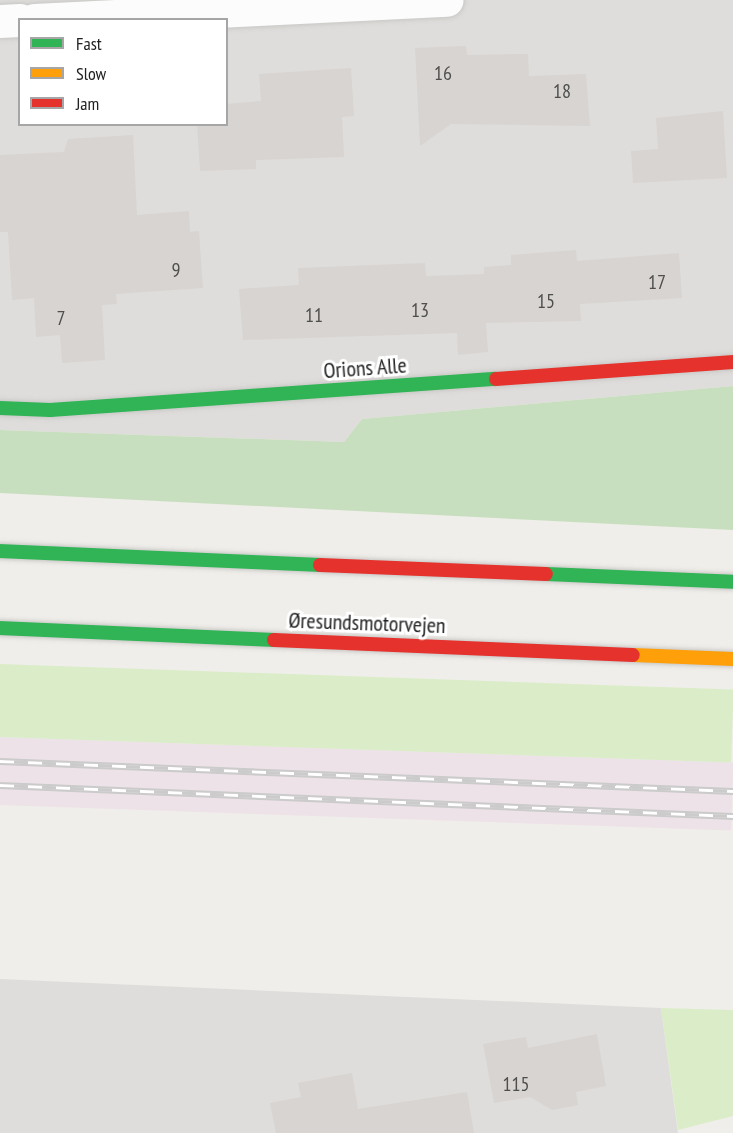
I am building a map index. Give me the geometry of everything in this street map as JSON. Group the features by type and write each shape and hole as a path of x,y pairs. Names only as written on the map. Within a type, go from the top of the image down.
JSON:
{"main road":[{"name":"Orions Alle","path":"0,408 62,409 733,362"},
{"path":"0,551 733,582"},
{"name":"Øresundsmotorvejen","path":"0,628 733,659"}],"street":[{"path":"74,18 447,0"},
{"path":"0,21 18,20"}],"shaded area":[{"path":"0,0 733,0 733,386 362,419 344,442 0,430"},
{"path":"0,737 733,763 731,831 0,805"},
{"path":"0,979 661,1008 678,1133 0,1133"}],"green space":[{"path":"733,386 733,530 0,493 0,430 344,442 362,419"},
{"path":"0,664 733,690 731,763 0,737"},
{"path":"661,1008 733,1010 733,1116 678,1130"}],"building":[{"path":"466,46 467,55 528,54 529,76 586,74 590,126 451,124 420,146 415,48"},
{"path":"351,68 354,116 342,117 344,157 256,160 256,169 200,171 197,126 228,126 228,104 261,101 259,74"},
{"path":"723,111 727,178 633,183 631,151 658,149 656,118"},
{"path":"133,135 137,215 189,211 190,232 199,231 203,288 116,294 117,304 102,305 105,360 62,363 60,335 36,337 34,298 12,300 8,232 0,232 0,155 64,152 68,139"},
{"path":"576,250 577,261 679,253 682,298 580,304 581,321 486,323 488,352 458,355 457,333 243,340 239,289 299,285 298,268 425,263 426,276 484,274 484,267 511,265 511,255"},
{"path":"597,1034 606,1086 576,1092 578,1105 552,1110 530,1097 494,1103 483,1044 526,1037 528,1048"},
{"path":"352,1073 358,1109 467,1092 474,1133 276,1133 270,1103 301,1097 298,1083"}],"railway":[{"path":"0,761 733,791"},
{"path":"0,785 733,816"}],"traffic: fast":[{"path":"0,408 50,410 496,379"},
{"path":"0,551 320,565"},
{"path":"546,574 733,582"},
{"path":"0,628 274,640"}],"traffic: slow":[{"path":"633,655 733,659"}],"traffic: jam":[{"path":"496,379 733,362"},
{"path":"320,565 546,574"},
{"path":"274,640 633,655"}]}
